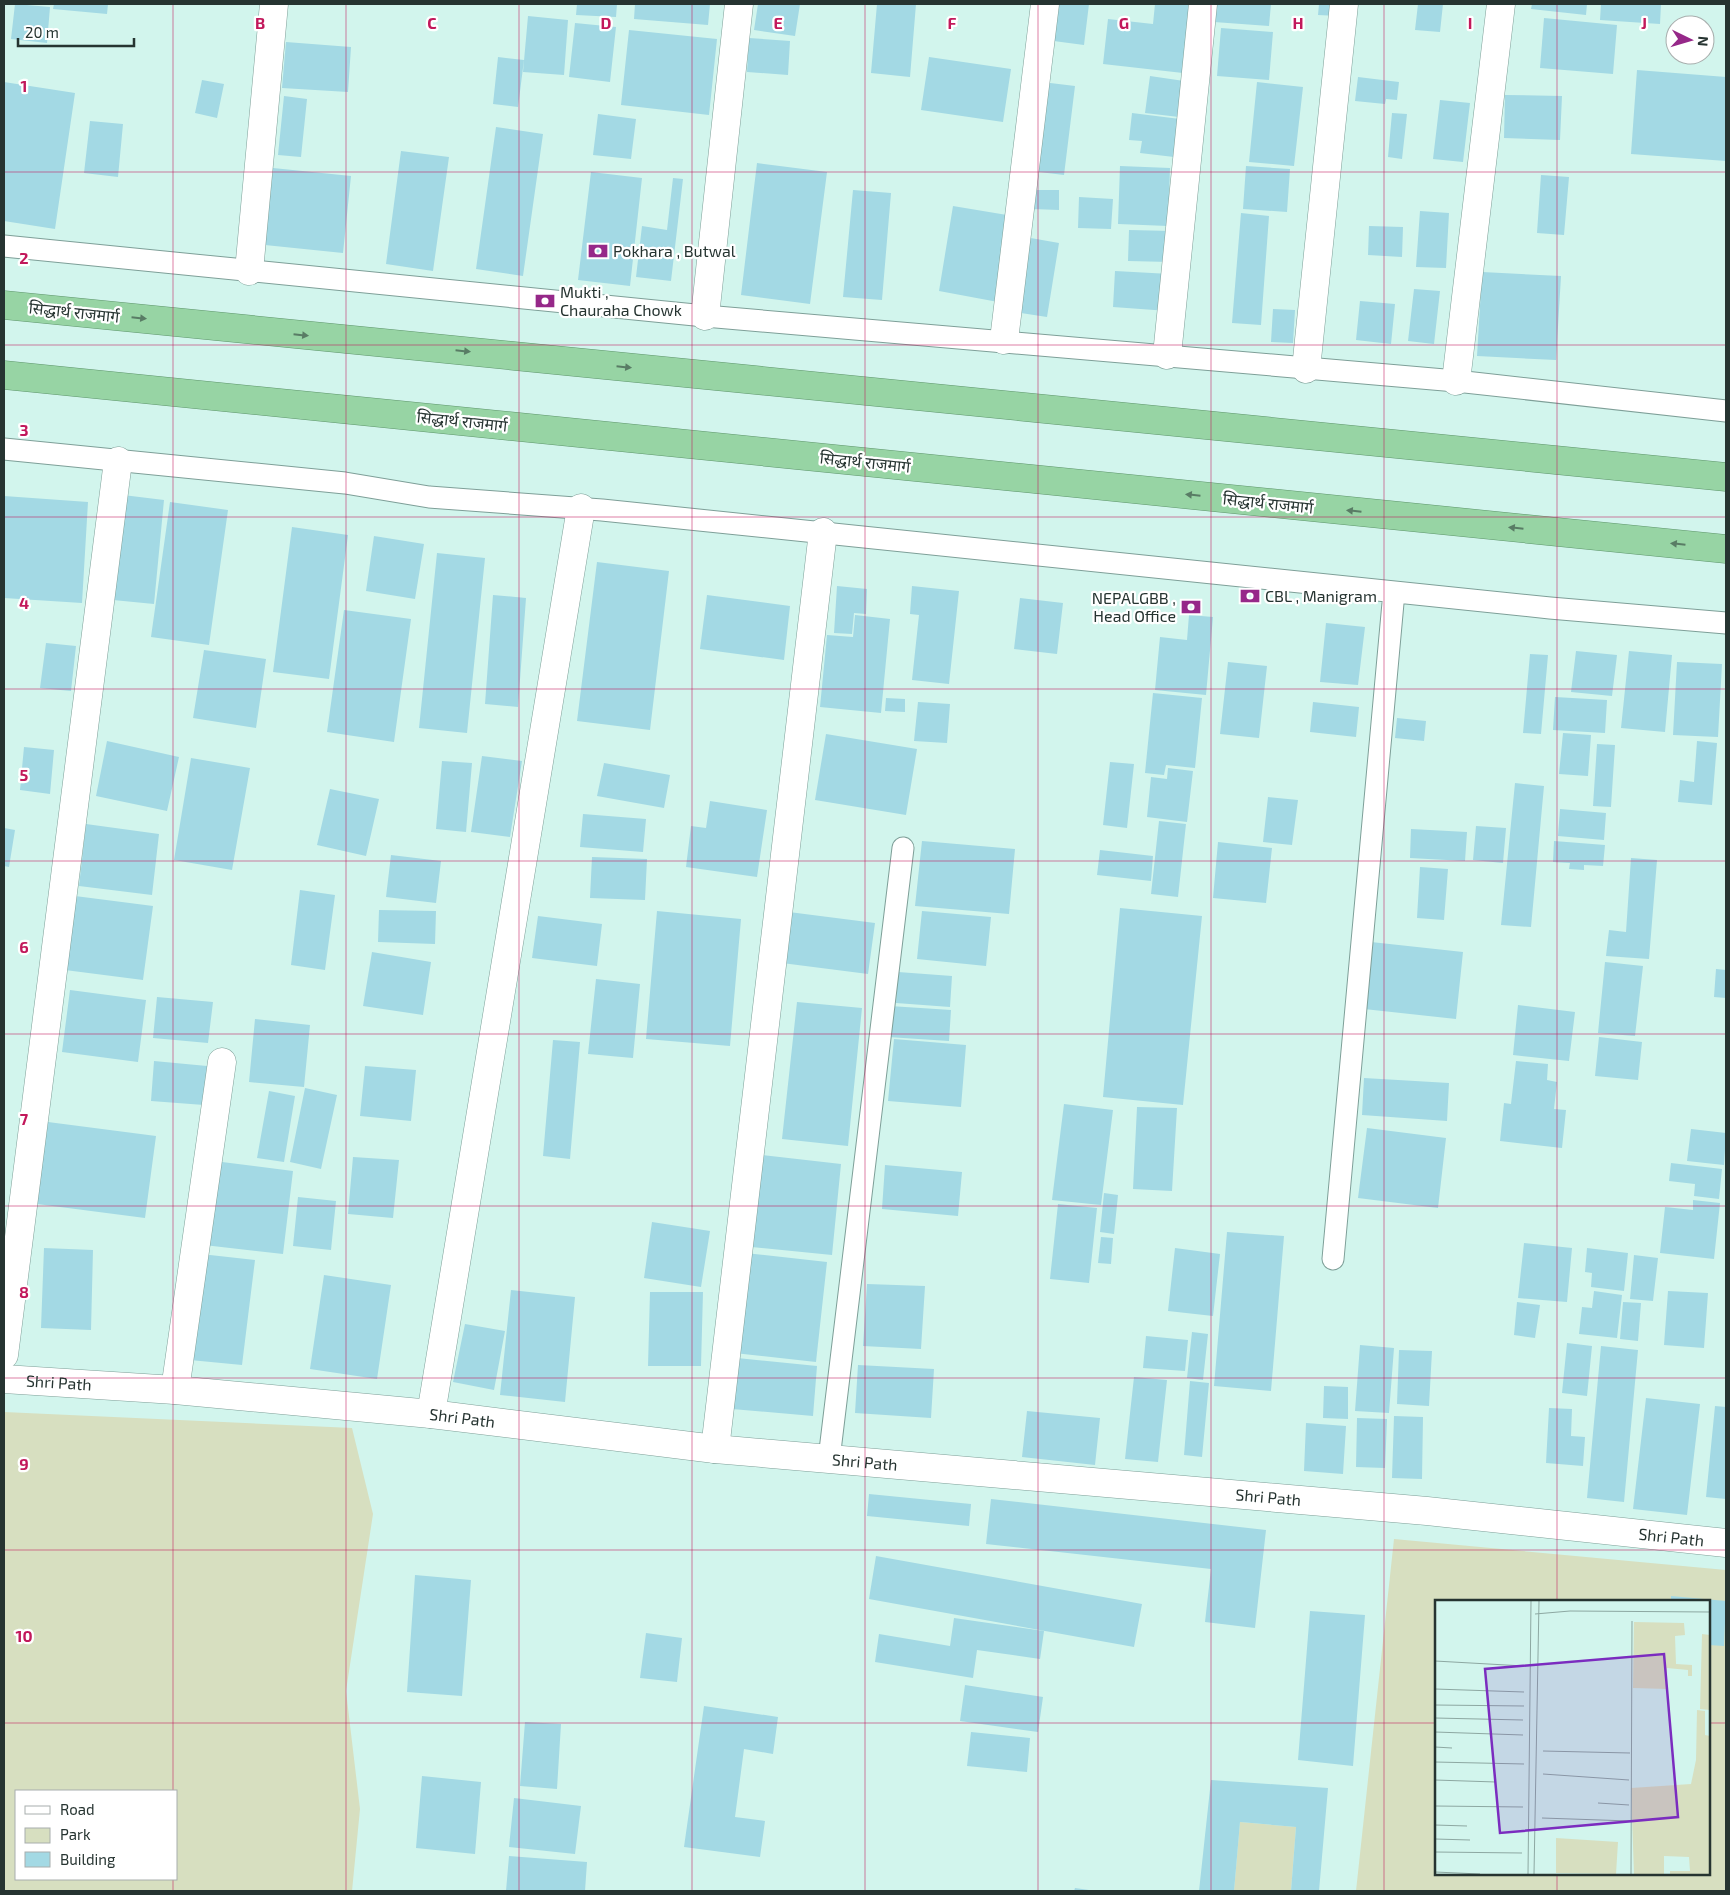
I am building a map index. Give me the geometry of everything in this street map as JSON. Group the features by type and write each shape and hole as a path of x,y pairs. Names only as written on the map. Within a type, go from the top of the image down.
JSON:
{"highway":[{"name":"सिद्धार्थ राजमार्ग","path":"4,305 1726,477"},
{"name":"सिद्धार्थ राजमार्ग","path":"4,375 1726,549"}],"street":[{"path":"249,271 274,4"},
{"path":"705,316 739,4"},
{"path":"1004,340 1045,4"},
{"path":"1168,355 1203,4"},
{"path":"1306,370 1344,4"},
{"path":"1456,382 1501,4"},
{"path":"4,1355 118,461"},
{"path":"431,1414 581,508"},
{"path":"715,1448 823,532"},
{"path":"175,1390 222,1062"},
{"name":"Shri Path","path":"4,1379 175,1390 431,1414 715,1448 1427,1511 1726,1543"}],"lane":[{"path":"4,246 705,316 1004,340 1306,370 1456,382 1726,411"},
{"path":"4,449 345,483 429,497 581,508 1394,592 1726,623"},
{"path":"1333,1259 1394,592"},
{"path":"829,1459 903,848"}],"green space":[{"path":"4,1412 352,1428 373,1514 346,1691 360,1809 352,1891 4,1891"},
{"path":"1394,1539 1726,1570 1726,1891 1356,1891"},
{"path":"1240,1822 1296,1827 1291,1891 1234,1891"}],"building":[{"path":"15,4 50,7 47,43 11,39"},
{"path":"54,4 108,4 107,14 53,9"},
{"path":"577,4 617,4 616,17 576,15"},
{"path":"635,4 710,4 708,25 634,19"},
{"path":"758,4 800,4 795,36 754,30"},
{"path":"877,4 916,4 910,77 871,73"},
{"path":"1050,4 1089,4 1084,45 1046,40"},
{"path":"1155,4 1191,4 1183,73 1103,64 1108,19 1153,24"},
{"path":"1215,4 1271,4 1269,26 1214,22"},
{"path":"1319,4 1339,4 1338,16 1318,15"},
{"path":"1418,4 1443,4 1440,32 1415,30"},
{"path":"1532,4 1587,4 1586,15 1531,9"},
{"path":"1601,4 1661,4 1660,24 1600,20"},
{"path":"528,16 568,20 564,75 523,72"},
{"path":"1544,18 1617,25 1613,74 1540,68"},
{"path":"575,23 616,27 610,82 569,77"},
{"path":"1221,28 1273,32 1269,80 1217,76"},
{"path":"629,30 717,39 709,115 621,105"},
{"path":"749,38 790,41 788,75 747,72"},
{"path":"286,42 351,47 348,92 282,88"},
{"path":"498,57 524,60 518,107 493,104"},
{"path":"929,57 1011,69 1003,122 921,110"},
{"path":"1637,70 1726,77 1726,161 1631,154"},
{"path":"1150,76 1184,81 1179,117 1145,113"},
{"path":"1358,77 1399,82 1397,100 1386,99 1385,104 1355,101"},
{"path":"202,80 224,84 217,118 195,113"},
{"path":"4,82 75,93 55,229 4,221"},
{"path":"1042,82 1075,86 1064,175 1031,171"},
{"path":"1257,82 1303,87 1294,166 1249,162"},
{"path":"1505,95 1562,96 1560,140 1504,138"},
{"path":"284,96 307,99 301,157 278,155"},
{"path":"1440,100 1470,103 1463,162 1433,159"},
{"path":"1132,113 1180,119 1174,157 1140,153 1142,141 1129,140"},
{"path":"1392,113 1407,114 1402,159 1388,157"},
{"path":"598,114 636,119 631,159 593,155"},
{"path":"90,121 123,124 118,177 84,173"},
{"path":"496,127 543,134 523,276 476,269"},
{"path":"401,151 449,157 433,271 386,264"},
{"path":"757,163 827,172 810,304 741,295"},
{"path":"1120,166 1170,168 1168,226 1118,224"},
{"path":"1246,166 1290,169 1287,212 1243,209"},
{"path":"273,168 351,176 343,253 265,245"},
{"path":"591,172 642,178 630,286 578,280"},
{"path":"1541,175 1569,177 1564,235 1537,233"},
{"path":"673,178 683,179 671,281 636,277 642,226 667,230"},
{"path":"853,190 891,193 882,300 843,297"},
{"path":"1032,190 1059,190 1059,210 1032,209"},
{"path":"1079,197 1113,199 1111,229 1078,228"},
{"path":"953,206 1013,216 998,302 939,291"},
{"path":"1420,211 1449,213 1446,268 1416,267"},
{"path":"1241,213 1269,216 1261,325 1232,323"},
{"path":"1369,226 1403,227 1402,257 1368,255"},
{"path":"1129,230 1172,231 1170,262 1128,261"},
{"path":"1025,237 1059,243 1047,317 1014,312"},
{"path":"1115,271 1170,274 1168,311 1113,307"},
{"path":"1482,272 1561,276 1556,360 1477,356"},
{"path":"1414,289 1440,291 1434,344 1408,341"},
{"path":"1360,301 1395,304 1391,344 1356,340"},
{"path":"1273,309 1295,310 1293,343 1271,342"},
{"path":"123,495 164,500 154,604 113,600"},
{"path":"4,496 88,502 82,603 4,598"},
{"path":"170,502 228,510 209,645 151,637"},
{"path":"292,527 348,535 329,679 273,672"},
{"path":"374,536 424,544 415,599 366,591"},
{"path":"437,553 485,558 467,733 419,728"},
{"path":"597,562 669,571 650,730 577,721"},
{"path":"837,586 867,589 866,614 854,613 852,634 834,633"},
{"path":"912,586 959,591 949,684 912,680 919,615 910,614"},
{"path":"493,595 526,598 518,707 485,704"},
{"path":"707,595 790,606 784,660 700,649"},
{"path":"1020,598 1063,603 1057,654 1014,649"},
{"path":"344,610 411,619 394,742 327,732"},
{"path":"855,615 890,619 881,713 820,707 827,635 853,637"},
{"path":"1189,615 1213,617 1206,695 1155,690 1160,637 1187,640"},
{"path":"1326,623 1365,627 1358,685 1320,682"},
{"path":"46,643 76,646 71,691 40,688"},
{"path":"204,650 266,659 256,728 193,718"},
{"path":"1576,651 1617,655 1612,696 1571,692"},
{"path":"1629,651 1672,655 1665,732 1621,728"},
{"path":"1530,654 1548,655 1541,734 1523,733"},
{"path":"1228,662 1267,666 1259,738 1220,734"},
{"path":"1677,662 1722,664 1718,737 1673,735"},
{"path":"1153,693 1202,698 1195,768 1166,765 1164,775 1145,773"},
{"path":"1555,697 1607,700 1605,733 1553,730"},
{"path":"886,698 905,699 905,712 885,711"},
{"path":"918,702 950,704 947,743 914,741"},
{"path":"1313,702 1359,707 1356,737 1310,732"},
{"path":"1397,718 1426,721 1424,741 1395,738"},
{"path":"1563,733 1591,735 1588,776 1559,774"},
{"path":"826,734 917,749 906,815 815,800"},
{"path":"107,741 179,757 167,811 96,796"},
{"path":"1697,741 1717,743 1712,805 1678,802 1680,780 1694,782"},
{"path":"1597,744 1615,745 1611,807 1593,806"},
{"path":"24,747 54,750 50,794 20,790"},
{"path":"482,756 522,761 510,837 471,832"},
{"path":"191,758 250,768 232,870 174,860"},
{"path":"442,761 472,763 466,832 436,829"},
{"path":"1110,762 1134,764 1127,828 1103,825"},
{"path":"604,763 670,775 664,808 597,796"},
{"path":"1168,768 1193,771 1187,822 1147,817 1151,777 1167,779"},
{"path":"1515,783 1544,786 1531,927 1501,925"},
{"path":"330,789 379,799 366,856 317,845"},
{"path":"1268,797 1298,800 1292,845 1263,842"},
{"path":"710,801 767,810 757,877 686,867 691,826 706,828"},
{"path":"1560,809 1606,813 1604,840 1558,836"},
{"path":"583,814 646,819 643,852 580,847"},
{"path":"1159,821 1186,824 1178,897 1151,894"},
{"path":"86,824 159,834 152,895 79,886"},
{"path":"1476,826 1506,828 1503,863 1473,860"},
{"path":"4,828 15,830 9,867 4,866"},
{"path":"1411,829 1467,832 1465,861 1410,858"},
{"path":"922,841 1015,849 1009,914 915,906"},
{"path":"1554,841 1605,845 1603,866 1584,865 1584,870 1569,869 1570,863 1553,862"},
{"path":"1218,842 1272,848 1266,903 1213,898"},
{"path":"1100,850 1153,856 1151,881 1097,875"},
{"path":"391,855 441,861 436,903 386,897"},
{"path":"592,857 647,859 645,900 590,898"},
{"path":"1631,858 1657,860 1649,959 1606,956 1609,930 1626,932"},
{"path":"1420,867 1448,869 1444,920 1417,918"},
{"path":"300,890 335,895 325,970 291,965"},
{"path":"75,896 153,906 143,980 65,970"},
{"path":"1120,908 1202,916 1183,1105 1103,1097"},
{"path":"379,910 436,911 435,944 378,942"},
{"path":"657,911 741,919 730,1046 646,1039"},
{"path":"922,911 991,917 986,966 917,959"},
{"path":"789,912 875,923 868,974 782,963"},
{"path":"538,916 602,924 597,966 532,958"},
{"path":"1371,942 1463,952 1456,1019 1364,1009"},
{"path":"372,952 431,962 423,1015 363,1006"},
{"path":"1605,962 1643,966 1635,1036 1598,1033"},
{"path":"1716,969 1726,970 1726,998 1714,997"},
{"path":"898,972 952,976 950,1007 896,1003"},
{"path":"596,979 640,984 633,1058 588,1054"},
{"path":"70,990 146,1000 138,1062 62,1052"},
{"path":"157,997 213,1002 208,1043 153,1038"},
{"path":"797,1002 862,1008 848,1146 782,1139"},
{"path":"1518,1005 1575,1012 1569,1061 1513,1055"},
{"path":"890,1006 951,1010 949,1041 888,1037"},
{"path":"255,1019 310,1025 304,1087 249,1082"},
{"path":"1599,1037 1642,1042 1638,1080 1595,1076"},
{"path":"894,1039 966,1045 961,1107 888,1101"},
{"path":"553,1040 580,1042 570,1159 543,1156"},
{"path":"154,1061 207,1066 204,1105 151,1101"},
{"path":"1516,1061 1548,1064 1547,1080 1557,1082 1554,1109 1566,1110 1562,1148 1500,1141 1504,1103 1511,1104"},
{"path":"365,1066 416,1070 411,1121 360,1116"},
{"path":"1364,1078 1449,1083 1447,1121 1362,1115"},
{"path":"305,1088 337,1095 321,1169 290,1162"},
{"path":"269,1091 295,1096 284,1162 257,1158"},
{"path":"1064,1104 1113,1110 1101,1205 1052,1200"},
{"path":"1137,1107 1177,1108 1172,1191 1133,1189"},
{"path":"48,1122 156,1136 145,1218 37,1204"},
{"path":"1367,1128 1446,1138 1438,1208 1358,1198"},
{"path":"1691,1129 1726,1133 1724,1165 1687,1161"},
{"path":"762,1155 841,1164 832,1255 752,1247"},
{"path":"353,1157 399,1160 393,1218 348,1214"},
{"path":"214,1161 293,1171 283,1254 204,1245"},
{"path":"1671,1163 1722,1169 1719,1199 1694,1196 1695,1184 1669,1181"},
{"path":"885,1165 962,1172 958,1216 882,1209"},
{"path":"1104,1193 1118,1195 1114,1234 1100,1232"},
{"path":"298,1197 336,1201 331,1250 293,1246"},
{"path":"1693,1200 1720,1203 1714,1259 1660,1253 1665,1207 1693,1210"},
{"path":"1058,1204 1097,1208 1089,1283 1050,1279"},
{"path":"652,1222 710,1231 701,1287 644,1278"},
{"path":"1227,1232 1284,1236 1271,1391 1214,1386"},
{"path":"1101,1237 1113,1238 1111,1264 1098,1263"},
{"path":"1524,1243 1572,1248 1567,1302 1518,1298"},
{"path":"44,1248 93,1250 91,1330 41,1328"},
{"path":"1175,1248 1220,1254 1213,1316 1168,1311"},
{"path":"1587,1248 1628,1253 1624,1291 1591,1287 1592,1273 1585,1272"},
{"path":"745,1253 827,1262 816,1362 734,1353"},
{"path":"201,1254 255,1260 242,1365 190,1360"},
{"path":"1634,1255 1658,1258 1653,1301 1630,1299"},
{"path":"324,1275 391,1285 377,1379 310,1369"},
{"path":"867,1284 925,1286 921,1349 863,1346"},
{"path":"511,1290 575,1297 565,1402 500,1395"},
{"path":"1594,1291 1622,1295 1617,1338 1579,1334 1582,1307 1592,1308"},
{"path":"1668,1291 1708,1293 1704,1348 1664,1345"},
{"path":"650,1292 703,1292 701,1366 648,1366"},
{"path":"1517,1302 1540,1305 1535,1338 1514,1335"},
{"path":"1623,1302 1641,1303 1638,1341 1620,1339"},
{"path":"465,1324 505,1331 494,1390 453,1382"},
{"path":"1192,1332 1208,1334 1203,1380 1187,1378"},
{"path":"1146,1336 1188,1340 1185,1371 1143,1368"},
{"path":"1567,1343 1592,1346 1587,1396 1562,1393"},
{"path":"1360,1345 1394,1348 1389,1413 1355,1411"},
{"path":"1601,1346 1638,1350 1624,1502 1587,1498"},
{"path":"1399,1350 1432,1351 1429,1406 1397,1404"},
{"path":"737,1358 817,1366 813,1416 732,1409"},
{"path":"858,1365 934,1369 931,1418 855,1413"},
{"path":"1134,1377 1167,1380 1158,1462 1125,1459"},
{"path":"1190,1381 1209,1383 1202,1457 1184,1455"},
{"path":"1324,1386 1348,1387 1348,1419 1323,1418"},
{"path":"1646,1398 1700,1404 1687,1515 1633,1509"},
{"path":"1715,1406 1726,1407 1726,1499 1706,1497"},
{"path":"1549,1408 1572,1409 1571,1436 1585,1437 1583,1466 1546,1463"},
{"path":"1027,1411 1100,1418 1095,1465 1022,1457"},
{"path":"1394,1416 1423,1417 1422,1479 1392,1478"},
{"path":"1357,1418 1387,1419 1385,1468 1356,1467"},
{"path":"1306,1423 1346,1426 1343,1474 1304,1471"},
{"path":"869,1494 971,1504 969,1526 867,1516"},
{"path":"991,1499 1266,1530 1255,1628 1205,1622 1211,1569 986,1544"},
{"path":"876,1556 1142,1604 1134,1647 869,1599"},
{"path":"415,1575 471,1580 462,1696 407,1692"},
{"path":"1671,1596 1726,1601 1724,1646 1710,1645 1710,1600 1671,1600"},
{"path":"1310,1611 1365,1615 1353,1766 1298,1760"},
{"path":"954,1618 1044,1631 1040,1659 977,1650 973,1678 875,1662 879,1634 950,1646"},
{"path":"646,1633 682,1638 677,1682 640,1678"},
{"path":"965,1685 1043,1697 1038,1732 960,1721"},
{"path":"704,1706 778,1717 773,1754 744,1749 735,1817 765,1821 760,1857 684,1847"},
{"path":"525,1722 561,1724 557,1789 520,1786"},
{"path":"971,1732 1030,1738 1027,1772 967,1766"},
{"path":"422,1776 481,1782 475,1854 416,1848"},
{"path":"1211,1780 1328,1788 1319,1891 1291,1891 1296,1827 1240,1822 1234,1891 1199,1891"},
{"path":"514,1798 581,1806 575,1854 509,1847"},
{"path":"509,1856 587,1862 585,1891 506,1891"},
{"path":"1075,1888 1089,1890 1089,1891 1074,1891"}],"place":[{"name":"Pokhara , Butwal","path":"598,251"},
{"name":"Mukti , Chauraha Chowk","path":"545,301"},
{"name":"CBL , Manigram","path":"1250,596"},
{"name":"NEPALGBB , Head Office","path":"1191,607"}]}
